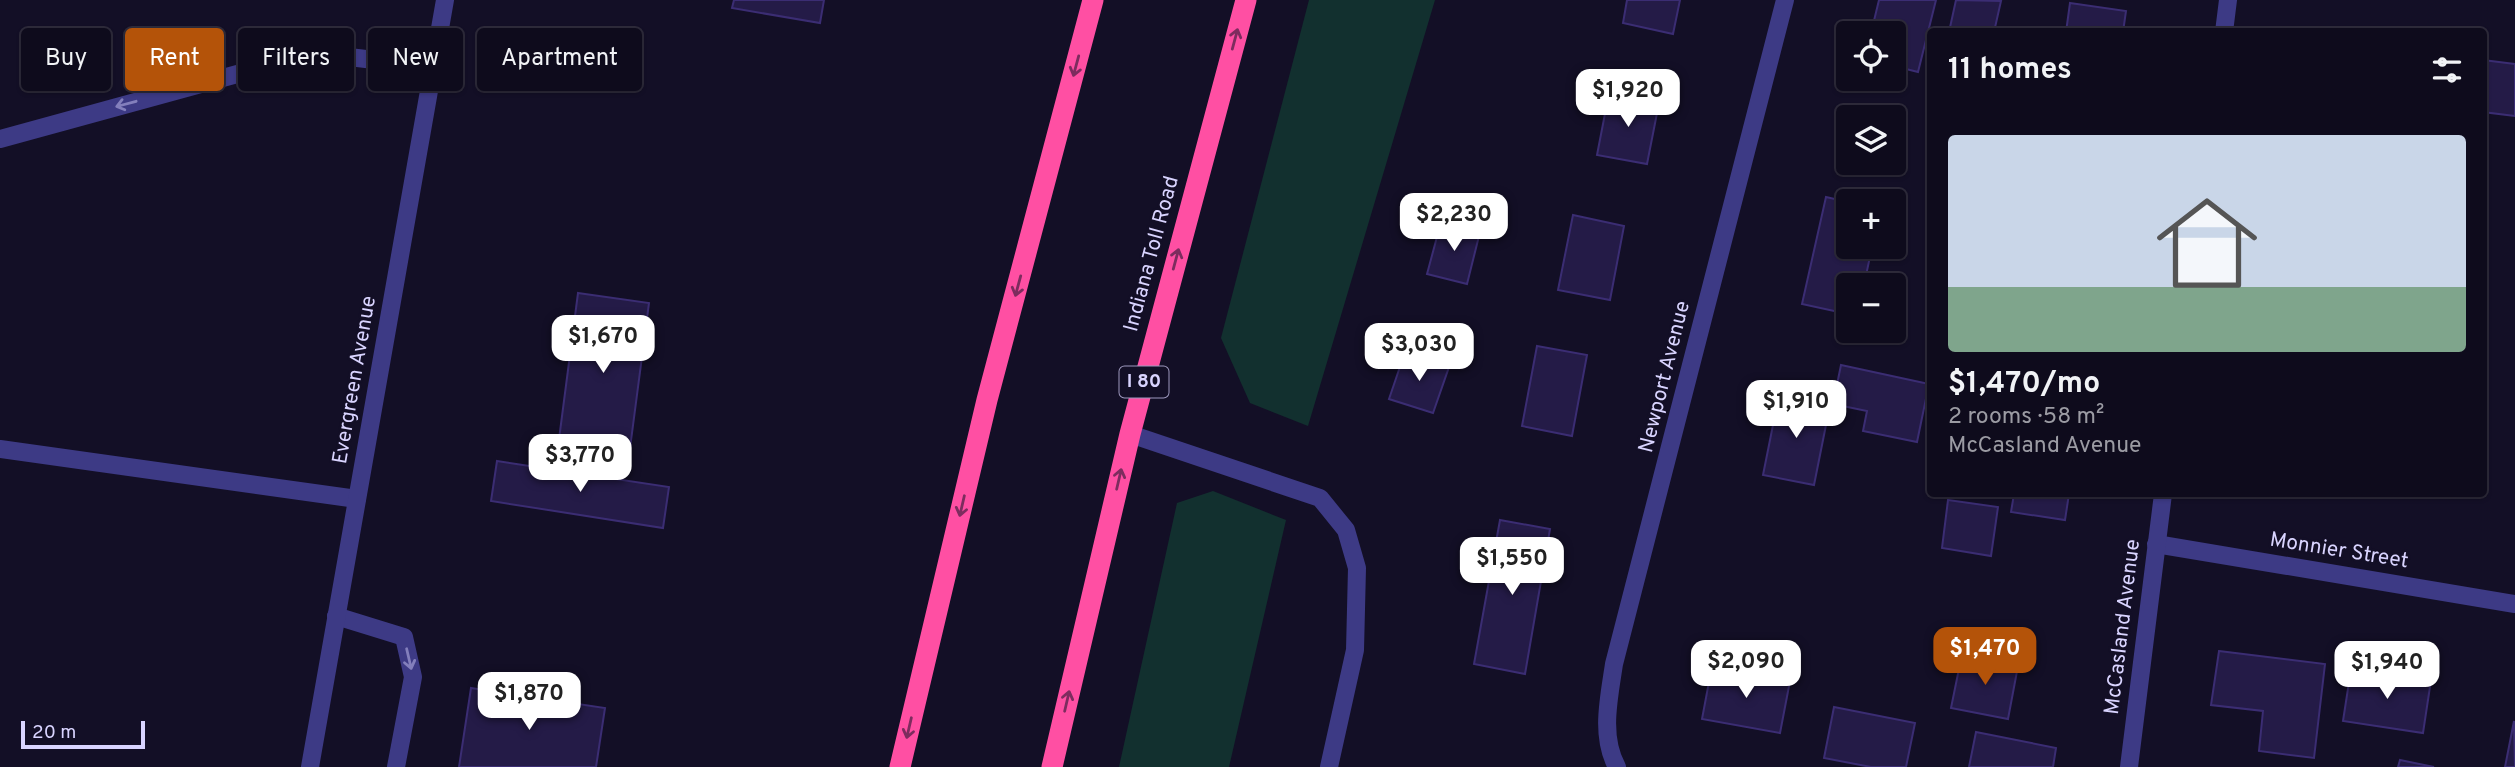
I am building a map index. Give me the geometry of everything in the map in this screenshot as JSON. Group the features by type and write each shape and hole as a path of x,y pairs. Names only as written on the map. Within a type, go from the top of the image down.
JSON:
{"highway":[{"path":"900,767 987,400 1093,0"},
{"name":"Indiana Toll Road","path":"1052,767 1130,434 1245,0"}],"street":[{"name":"Evergreen Avenue","path":"440,28 445,0"},
{"name":"Newport Avenue","path":"1617,767 1611,754 1607,712 1614,664 1785,0"},
{"path":"2224,28 2228,0"},
{"path":"0,139 274,64 349,57 368,59"},
{"name":"Evergreen Avenue","path":"310,767 429,91"},
{"path":"1130,434 1320,498 1346,530 1357,568 1355,650 1329,767"},
{"path":"0,449 357,499"},
{"name":"McCasland Avenue","path":"2129,767 2162,497"},
{"name":"Monnier Street","path":"2156,544 2515,604"},
{"path":"336,616 404,638 413,677 396,767"}],"green space":[{"path":"1309,0 1435,0 1308,426 1250,403 1221,338"},
{"path":"1213,491 1286,520 1229,767 1119,767 1177,503"}],"building":[{"path":"734,0 824,0 820,23 732,8"},
{"path":"1627,0 1680,0 1673,34 1623,23"},
{"path":"1879,0 1936,0 1918,72 1906,69 1906,21 1874,21"},
{"path":"1956,0 2001,1 1995,28 1950,28"},
{"path":"2070,3 2126,11 2124,28 2067,28"},
{"path":"2487,60 2515,64 2515,116 2487,112"},
{"path":"1609,93 1659,103 1647,164 1597,155"},
{"path":"1826,197 1836,199 1836,259 1869,259 1867,273 1836,273 1836,311 1802,304"},
{"path":"1573,215 1624,226 1610,300 1558,290"},
{"path":"1441,222 1480,232 1467,284 1427,274"},
{"path":"578,293 649,303 629,456 558,447"},
{"path":"1537,346 1587,355 1572,436 1522,426"},
{"path":"1405,352 1449,367 1433,413 1389,399"},
{"path":"1841,365 1927,384 1917,442 1863,431 1867,411 1833,404"},
{"path":"1779,395 1830,405 1814,485 1763,475"},
{"path":"497,461 669,487 663,528 491,501"},
{"path":"2014,497 2069,497 2065,520 2011,512"},
{"path":"1948,500 1998,507 1991,556 1942,548"},
{"path":"1500,520 1550,529 1525,674 1474,664"},
{"path":"2219,651 2325,664 2314,758 2259,751 2263,711 2211,705"},
{"path":"1962,654 2018,666 2008,719 1951,708"},
{"path":"1712,666 1790,681 1780,733 1702,719"},
{"path":"2351,669 2431,680 2423,733 2343,721"},
{"path":"471,688 605,708 596,767 459,767"},
{"path":"1834,707 1915,723 1906,767 1871,767 1824,758"},
{"path":"2514,721 2515,767 2505,767"},
{"path":"1976,732 2056,748 2053,767 1969,767"},
{"path":"2400,760 2434,767 2398,767"}]}
